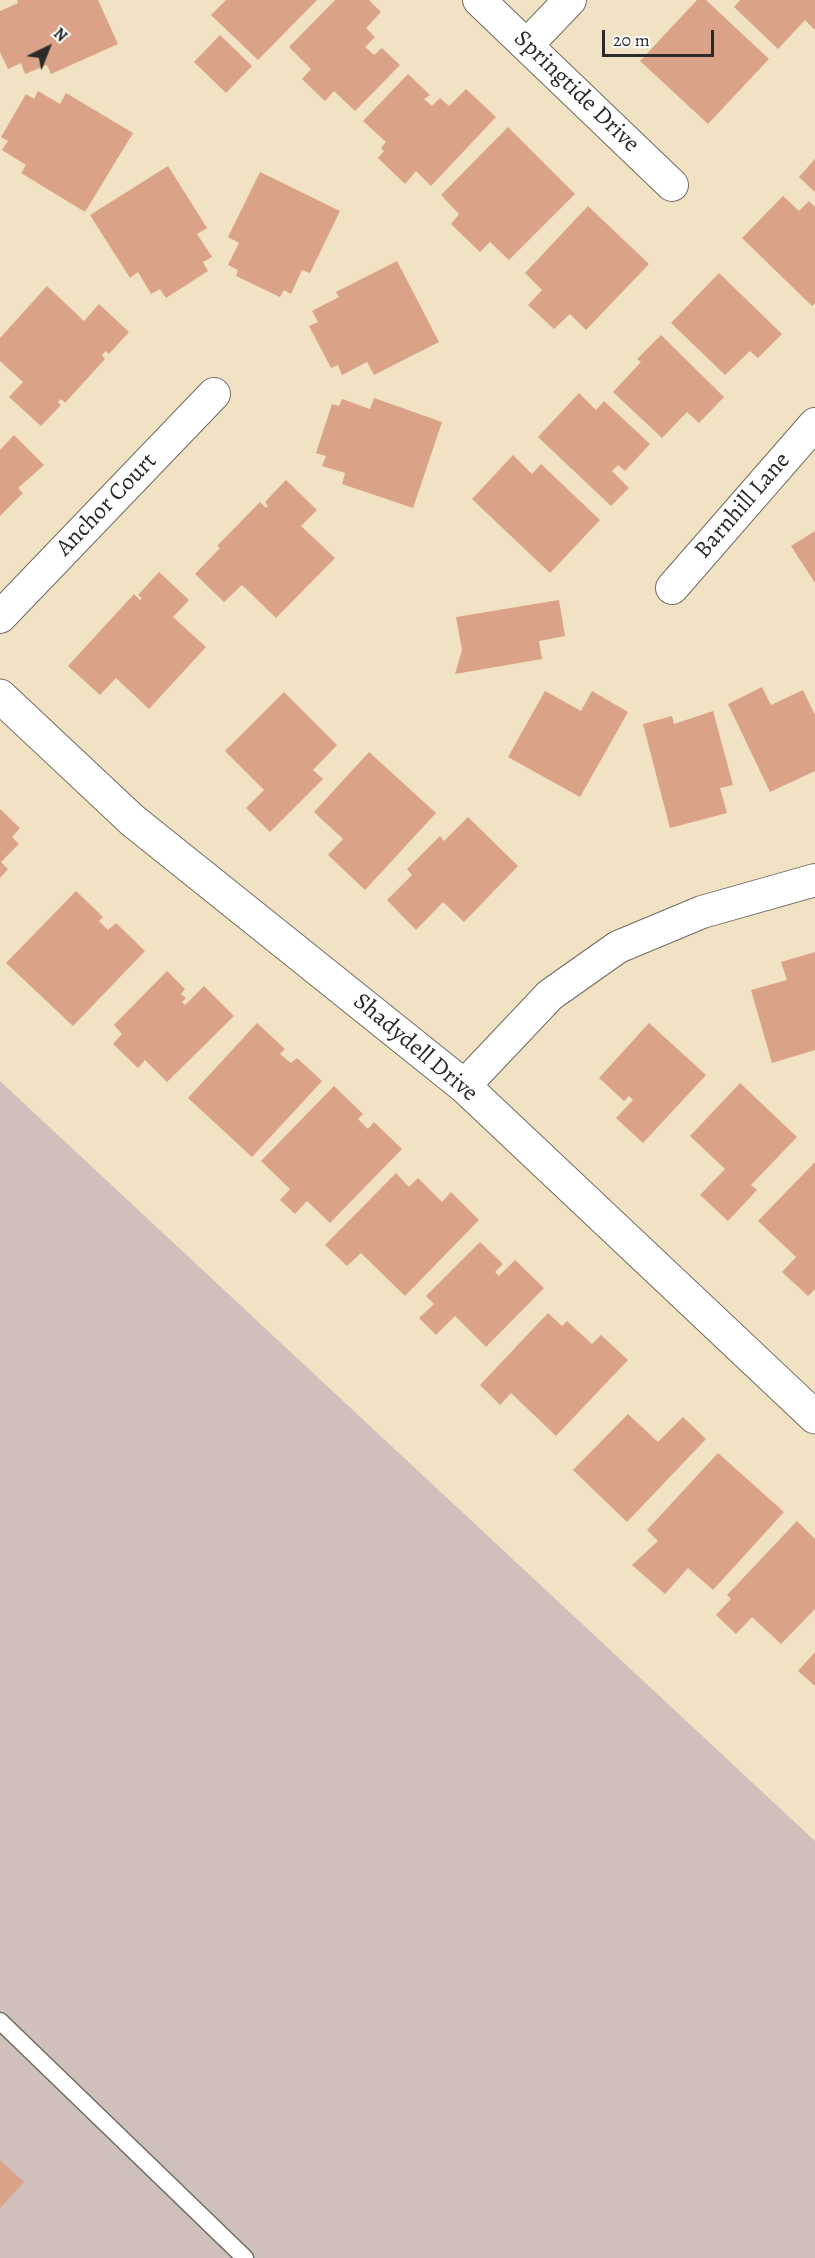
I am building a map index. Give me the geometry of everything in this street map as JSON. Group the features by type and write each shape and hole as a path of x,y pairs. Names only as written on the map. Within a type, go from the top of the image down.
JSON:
{"street":[{"name":"Springtide Drive","path":"479,0 672,184"},
{"path":"527,45 570,0"},
{"name":"Anchor Court","path":"0,617 214,394"},
{"name":"Barnhill Lane","path":"672,588 815,424"},
{"name":"Shadydell Drive","path":"0,696 132,820 464,1086 815,1417"},
{"path":"464,1086 550,995 618,947 702,912 815,880"}],"lane":[{"path":"0,2021 245,2258"}],"shaded area":[{"path":"0,1081 815,1841 815,2258 0,2258"}],"building":[{"path":"17,0 98,0 118,44 51,74 47,65 25,74 21,63 8,69 0,52 0,11 18,3"},
{"path":"226,0 317,0 258,60 211,15"},
{"path":"335,0 369,0 381,12 366,28 375,37 365,47 374,55 382,48 400,65 355,111 334,91 325,101 302,79 311,69 289,47"},
{"path":"697,0 706,0 769,59 708,124 640,61"},
{"path":"740,0 815,0 815,30 805,20 778,49 734,7"},
{"path":"220,35 252,66 226,93 194,62"},
{"path":"408,74 430,95 424,99 432,106 440,98 449,106 466,89 496,117 431,186 416,171 405,184 378,158 384,151 381,148 386,142 363,121"},
{"path":"38,91 60,104 66,93 133,133 85,212 21,173 26,165 2,150 8,141 1,137 26,94 34,99"},
{"path":"508,127 575,194 509,260 490,242 480,252 451,224 459,214 441,195"},
{"path":"815,159 815,192 799,177"},
{"path":"168,166 207,228 197,234 212,257 203,262 208,271 166,298 160,289 151,294 138,272 130,278 90,215"},
{"path":"260,172 340,211 310,273 302,270 291,294 284,290 280,297 236,276 238,270 228,265 239,243 228,237"},
{"path":"783,196 799,211 809,201 815,207 815,303 812,306 742,238"},
{"path":"588,206 649,264 586,330 570,314 554,329 528,305 542,290 525,273"},
{"path":"397,261 439,342 374,375 367,362 342,375 338,365 331,368 309,326 318,322 312,311 339,297 336,292"},
{"path":"719,273 782,334 758,358 750,351 725,375 671,323"},
{"path":"47,286 84,321 99,304 129,332 109,354 106,351 102,355 105,359 65,403 61,399 58,402 61,405 41,426 9,397 23,382 0,361 0,338"},
{"path":"661,335 724,397 699,423 687,412 662,438 613,392 641,362 637,359"},
{"path":"579,393 596,410 604,401 650,444 625,471 618,465 612,471 629,488 611,506 538,437"},
{"path":"374,398 442,422 413,508 342,484 345,473 322,466 326,456 316,453 332,404 339,406 342,399 370,409"},
{"path":"14,435 44,465 18,488 23,493 0,516 0,450"},
{"path":"513,455 532,474 541,464 600,520 550,573 472,499"},
{"path":"286,480 317,510 301,526 335,558 276,618 242,585 224,602 195,574 220,548 217,546 260,502 266,508 268,506 265,502"},
{"path":"815,531 815,583 791,546"},
{"path":"159,572 189,600 173,617 206,647 149,709 116,678 100,695 68,666 134,594 140,600 142,598 138,595"},
{"path":"559,600 565,636 539,641 542,659 455,674 462,650 456,617"},
{"path":"762,687 771,705 803,690 815,715 815,771 770,792 728,704"},
{"path":"545,691 581,711 592,691 628,712 580,797 508,757"},
{"path":"284,692 337,745 313,770 323,779 270,832 246,808 264,790 225,751"},
{"path":"713,711 733,785 720,788 727,813 670,828 643,724 672,716 674,724"},
{"path":"369,752 436,813 365,890 328,855 343,839 314,812"},
{"path":"0,809 20,828 12,837 19,844 1,862 8,869 0,878"},
{"path":"468,817 518,866 464,922 443,902 416,930 387,900 412,875 407,869 440,836 444,841"},
{"path":"76,891 103,917 99,921 108,930 116,923 145,951 73,1026 6,963"},
{"path":"815,952 815,1050 772,1063 751,990 787,980 781,962"},
{"path":"167,971 185,989 181,994 186,998 182,1002 185,1005 204,986 234,1016 167,1082 145,1060 138,1068 113,1044 122,1034 114,1025"},
{"path":"257,1023 285,1049 280,1054 291,1063 297,1058 322,1081 252,1157 188,1098"},
{"path":"649,1023 706,1075 643,1143 616,1118 633,1100 629,1096 624,1101 599,1078"},
{"path":"740,1083 797,1137 751,1185 757,1190 728,1221 700,1195 725,1169 690,1136"},
{"path":"334,1086 363,1114 358,1119 368,1129 374,1122 402,1149 330,1223 307,1201 295,1214 280,1200 290,1189 261,1161"},
{"path":"815,1162 815,1289 808,1296 782,1272 796,1257 758,1221"},
{"path":"396,1173 409,1187 418,1178 442,1202 451,1192 479,1220 405,1296 361,1253 347,1266 325,1245"},
{"path":"480,1242 503,1264 495,1272 499,1276 515,1260 544,1288 486,1347 455,1316 436,1335 419,1318 434,1304 426,1296"},
{"path":"548,1313 562,1326 567,1321 592,1344 601,1335 628,1360 556,1436 511,1393 500,1405 480,1385"},
{"path":"628,1414 658,1442 683,1417 706,1439 627,1522 573,1470"},
{"path":"718,1453 784,1512 713,1590 688,1568 665,1594 632,1565 658,1541 647,1530"},
{"path":"797,1521 815,1539 815,1609 781,1644 752,1617 736,1634 716,1615 731,1599 727,1595"},
{"path":"815,1652 815,1686 798,1671"},
{"path":"0,2160 24,2182 0,2208"}]}
